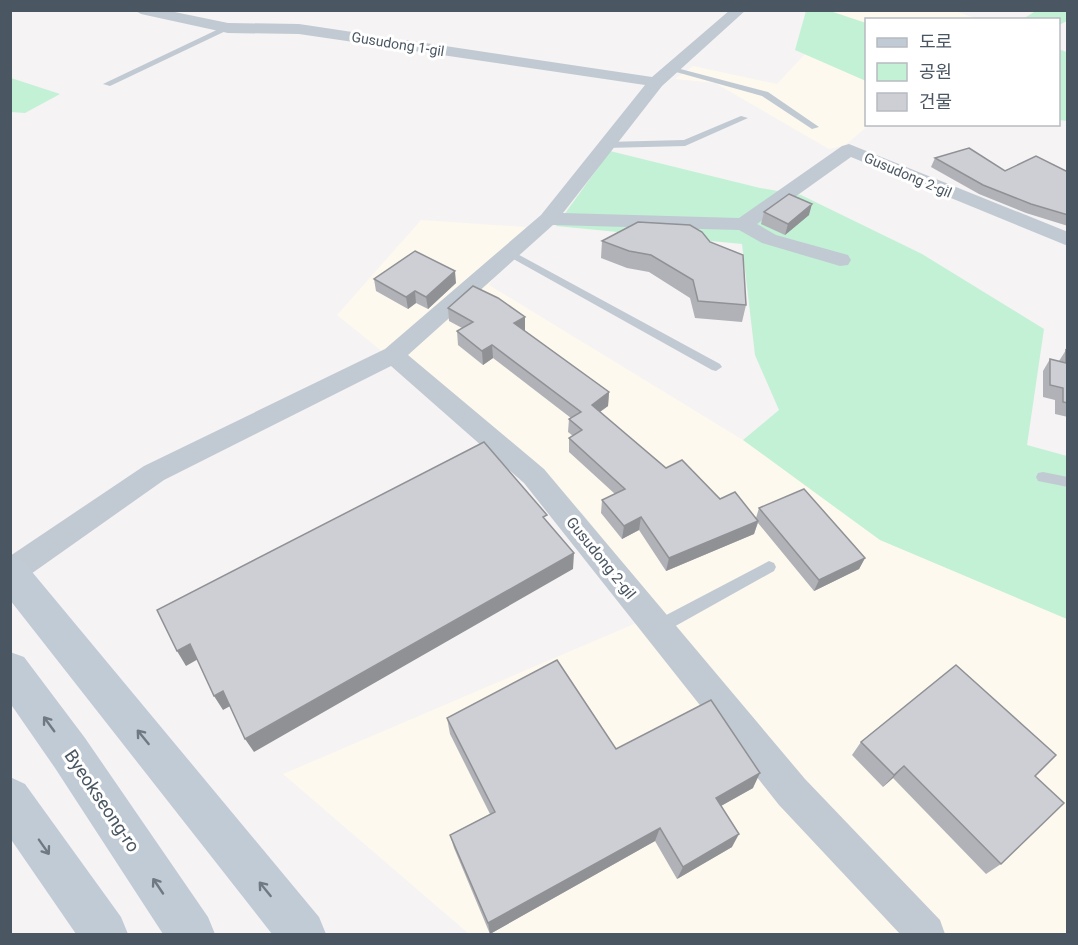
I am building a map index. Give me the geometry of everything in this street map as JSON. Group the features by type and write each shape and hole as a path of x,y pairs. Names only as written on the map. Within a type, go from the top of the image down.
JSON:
{"main road":[{"path":"11,572 302,934"},
{"name":"Byeokseong-ro","path":"10,670 70,753 191,934"},
{"path":"10,799 104,934"}],"street":[{"name":"Gusudong 1-gil","path":"141,10 228,28 299,29 509,62 656,82"},
{"path":"11,572 154,473 393,355 548,219 656,82 740,10"},
{"name":"Gusudong 2-gil","path":"743,224 849,150 1068,240"},
{"path":"548,219 743,224 769,239 840,260"},
{"name":"Gusudong 2-gil","path":"393,355 534,476 792,792 926,934"}],"lane":[{"path":"107,84 228,28"},
{"path":"672,68 765,94 814,127"},
{"path":"606,145 685,142 744,118"},
{"path":"510,253 716,367"},
{"path":"1043,477 1068,482"},
{"path":"657,627 769,567"}],"shaded area":[{"path":"830,11 955,11 975,18 865,18 865,23"},
{"path":"805,54 865,81 865,126 868,126 844,146 829,149 715,83 675,79 693,66 777,84"},
{"path":"421,220 526,227 489,285 743,440 880,540 1067,619 1067,934 469,934 283,774 662,612 582,513 337,315"}],"green space":[{"path":"806,11 830,11 865,23 865,81 795,50"},
{"path":"1032,11 1067,11 1067,21 1060,24 1060,18 1025,18 1034,12"},
{"path":"1060,50 1067,52 1067,121 1060,120"},
{"path":"11,78 60,94 25,113 11,112"},
{"path":"610,151 760,188 801,195 922,254 1044,329 1027,445 1067,456 1067,619 880,540 743,440 779,410 755,355 742,244 556,226"}],"building":[{"path":"969,148 1005,171 1036,156 1068,172 1068,215 1031,204 983,185 935,158"},
{"path":"789,194 812,204 788,224 764,212"},
{"path":"638,222 690,225 702,232 710,242 743,255 746,305 698,301 693,280 651,255 629,251 602,241"},
{"path":"415,251 455,271 426,297 415,291 406,297 374,279"},
{"path":"473,286 498,298 525,317 514,323 609,392 592,405 666,468 682,460 720,499 735,492 758,521 669,558 641,517 624,526 602,500 625,489 569,438 582,430 569,419 581,412 492,345 482,351 457,331 473,322 448,308"},
{"path":"1066,350 1068,351 1068,403 1063,402 1063,388 1050,385 1050,359 1066,363"},
{"path":"484,442 547,515 543,517 574,553 245,739 223,691 214,696 190,644 177,651 157,610"},
{"path":"804,489 865,558 819,580 759,508"},
{"path":"557,660 616,749 711,700 760,773 716,798 739,834 683,867 660,828 488,923 450,835 495,812 447,718"},
{"path":"956,665 1056,755 1035,776 1064,803 1001,864 904,766 894,775 861,742"}]}
